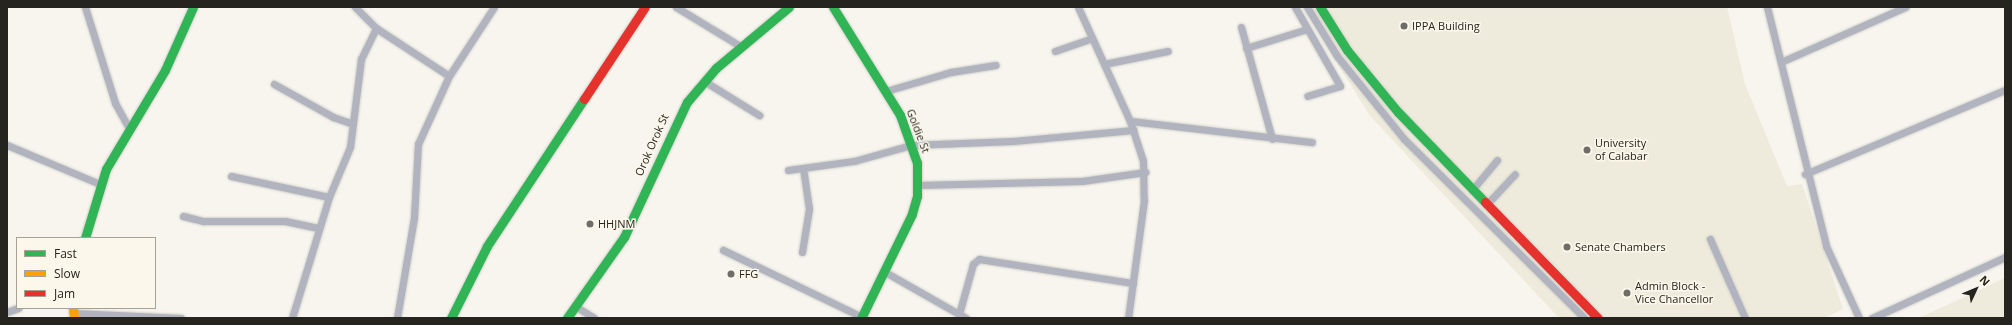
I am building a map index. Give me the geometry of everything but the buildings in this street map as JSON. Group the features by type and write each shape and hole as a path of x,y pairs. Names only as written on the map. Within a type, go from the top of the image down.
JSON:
{"street":[{"path":"85,7 115,103 129,128"},
{"path":"85,237 100,184 129,128 164,70 193,7"},
{"path":"355,7 376,28 450,76"},
{"path":"397,318 414,217 416,151 450,76 494,7"},
{"path":"450,318 487,246 645,7"},
{"path":"676,7 684,9 740,46"},
{"name":"Orok Orok St","path":"567,318 624,237 677,119 704,81 740,46 789,7"},
{"path":"1078,7 1130,121 1144,172 1128,318"},
{"path":"1295,7 1340,87 1307,96"},
{"path":"1307,7 1337,56 1404,139 1584,318"},
{"path":"1320,7 1384,97 1486,205 1598,318"},
{"path":"1766,7 1781,62 1805,174 1826,246 1859,318"},
{"path":"1781,62 1905,7"},
{"name":"Goldie St","path":"834,8 886,91 911,145 917,163 918,185 912,214 885,272 861,317"},
{"path":"1240,27 1272,139"},
{"path":"292,318 329,197 350,147 361,59 376,28"},
{"path":"1246,48 1307,29"},
{"path":"1055,51 1092,38"},
{"path":"1104,64 1168,51"},
{"path":"886,91 951,72 995,65"},
{"path":"704,81 759,115"},
{"path":"274,84 333,117 353,124"},
{"path":"1805,174 2005,90"},
{"path":"1130,121 1272,139 1312,142"},
{"path":"788,170 854,161 911,145 1013,141 1133,130"},
{"path":"8,148 100,184"},
{"path":"1472,190 1498,160"},
{"path":"802,252 809,209 803,168"},
{"path":"918,185 1058,183 1144,172"},
{"path":"1486,205 1515,174"},
{"path":"231,176 329,197"},
{"path":"183,216 203,221 284,222 319,228"},
{"path":"1710,239 1745,318"},
{"path":"724,250 861,317"},
{"path":"1872,318 2005,257"},
{"path":"959,314 973,264 980,259 1133,283"},
{"path":"885,272 966,318"},
{"path":"575,306 594,318"},
{"path":"73,313 181,318"}],"shaded area":[{"name":"University of Calabar","path":"1302,7 1727,7 1745,84 1787,186 1802,184 1843,309 1824,318 1559,318 1370,116"},
{"path":"2005,278 2005,318 1919,318"}],"traffic: fast":[{"path":"85,237 106,169 165,70 193,7"},
{"path":"567,318 624,237 687,102 716,68 789,7"},
{"path":"833,7 900,115 917,163 917,196 912,214 861,318"},
{"path":"1320,7 1347,50 1398,112 1485,202"},
{"path":"451,318 487,246 584,99"}],"traffic: slow":[{"path":"73,309 74,318"}],"traffic: jam":[{"path":"584,99 645,7"},
{"path":"1485,202 1598,318"}],"place":[{"name":"IPPA Building","path":"1404,26"},
{"name":"University of Calabar","path":"1587,150"},
{"name":"HHJNM","path":"590,224"},
{"name":"Senate Chambers","path":"1567,247"},
{"name":"FFG","path":"731,274"},
{"name":"Admin Block - Vice Chancellor","path":"1627,293"}]}
